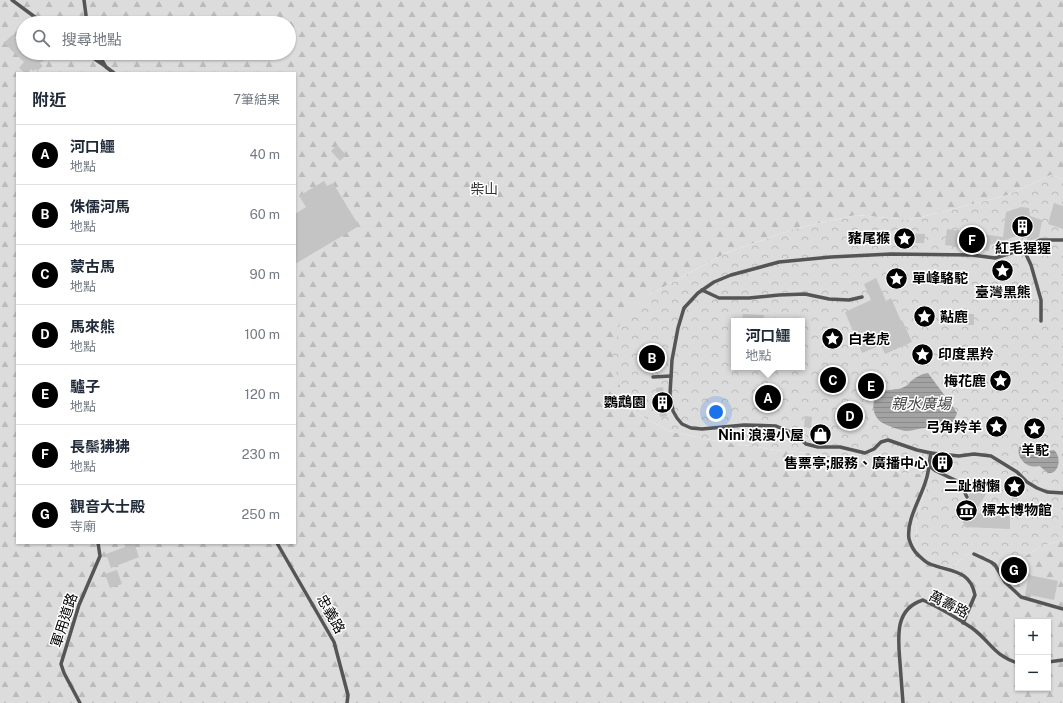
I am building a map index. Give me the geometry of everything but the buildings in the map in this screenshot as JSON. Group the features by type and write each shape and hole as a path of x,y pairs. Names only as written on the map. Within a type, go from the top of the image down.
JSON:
{"lane":[{"path":"12,0 34,16"},
{"path":"84,0 86,16"},
{"path":"97,60 113,72"},
{"path":"102,60 106,66"},
{"path":"1063,240 1040,240 1018,251 995,258 972,254 891,254 831,257 779,262 731,275 714,282 702,290 684,308 678,328 670,394 673,411 677,418 682,424 691,428 702,429 744,425 776,426 795,434 806,444 818,447 840,447 865,453 874,449 881,442 888,440 931,453 959,456 974,454 991,456 1017,472 1027,482 1037,488 1047,492 1063,493"},
{"path":"1023,248 1031,265 1041,300 1041,321"},
{"path":"702,290 719,298 748,298 805,294 829,299 849,300 862,297"},
{"path":"653,377 671,376"},
{"path":"931,453 926,480 917,502 910,526 909,538 913,550 928,564 951,570 964,576 971,583 975,595 963,623"},
{"path":"928,465 936,471 960,483 968,497"},
{"name":"軍用道路","path":"80,703 64,673 61,664 79,605 100,556 98,544"},
{"name":"忠義路","path":"278,544 334,642 348,695 347,703"},
{"path":"974,554 995,565 1005,582 1021,597 1063,609"},
{"name":"萬壽路","path":"903,703 898,634 901,621 908,608 915,603 924,600 973,629 1002,657 1015,662"},
{"path":"1051,662 1063,660"}],"green space":[{"name":"柴山","path":"0,0 1063,0 1063,179 1051,175 1008,195 910,220 856,215 794,229 726,253 649,295 623,397 634,412 669,431 711,440 775,450 820,454 867,462 902,473 931,475 920,505 916,523 917,544 951,568 972,550 1004,566 1018,560 1042,546 1063,540 1063,703 0,703"},
{"path":"1051,175 1063,179 1063,540 1042,546 1018,560 1004,566 972,550 951,568 932,561 917,544 916,523 920,505 931,475 902,473 867,462 820,454 775,450 711,440 669,431 634,412 623,397 612,359 621,318 649,295 726,253 794,229 856,215 910,220 1008,195"}],"water":[{"name":"親水廣場","path":"928,373 957,413 950,424 941,429 920,428 907,431 890,426 878,419 873,408 875,400 880,393 906,386 917,377"},
{"path":"1039,444 1047,451 1054,450 1058,457 1059,460 1057,468 1053,472 1049,473 1039,466 1035,467 1027,464 1019,455 1019,447"}],"place":[{"name":"紅毛猩猩","path":"1023,226"},
{"name":"豬尾猴","path":"905,238"},
{"name":"長鬃狒狒","path":"972,240"},
{"name":"臺灣黑熊","path":"1003,270"},
{"name":"單峰駱駝","path":"896,278"},
{"name":"黇鹿","path":"924,317"},
{"name":"白老虎","path":"833,339"},
{"name":"印度黑羚","path":"923,354"},
{"name":"侏儒河馬","path":"652,358"},
{"name":"蒙古馬","path":"833,380"},
{"name":"梅花鹿","path":"1001,381"},
{"name":"驢子","path":"871,386"},
{"name":"河口鱷","path":"768,398"},
{"name":"鸚鵡園","path":"662,402"},
{"name":"馬來熊","path":"850,416"},
{"name":"弓角羚羊","path":"997,427"},
{"name":"羊駝","path":"1035,428"},
{"name":"Nini 浪漫小屋","path":"820,435"},
{"name":"售票亭;服務、廣播中心","path":"943,463"},
{"name":"二趾樹懶","path":"1015,486"},
{"name":"標本博物館","path":"967,510"},
{"name":"觀音大士殿","path":"1014,570"}]}
